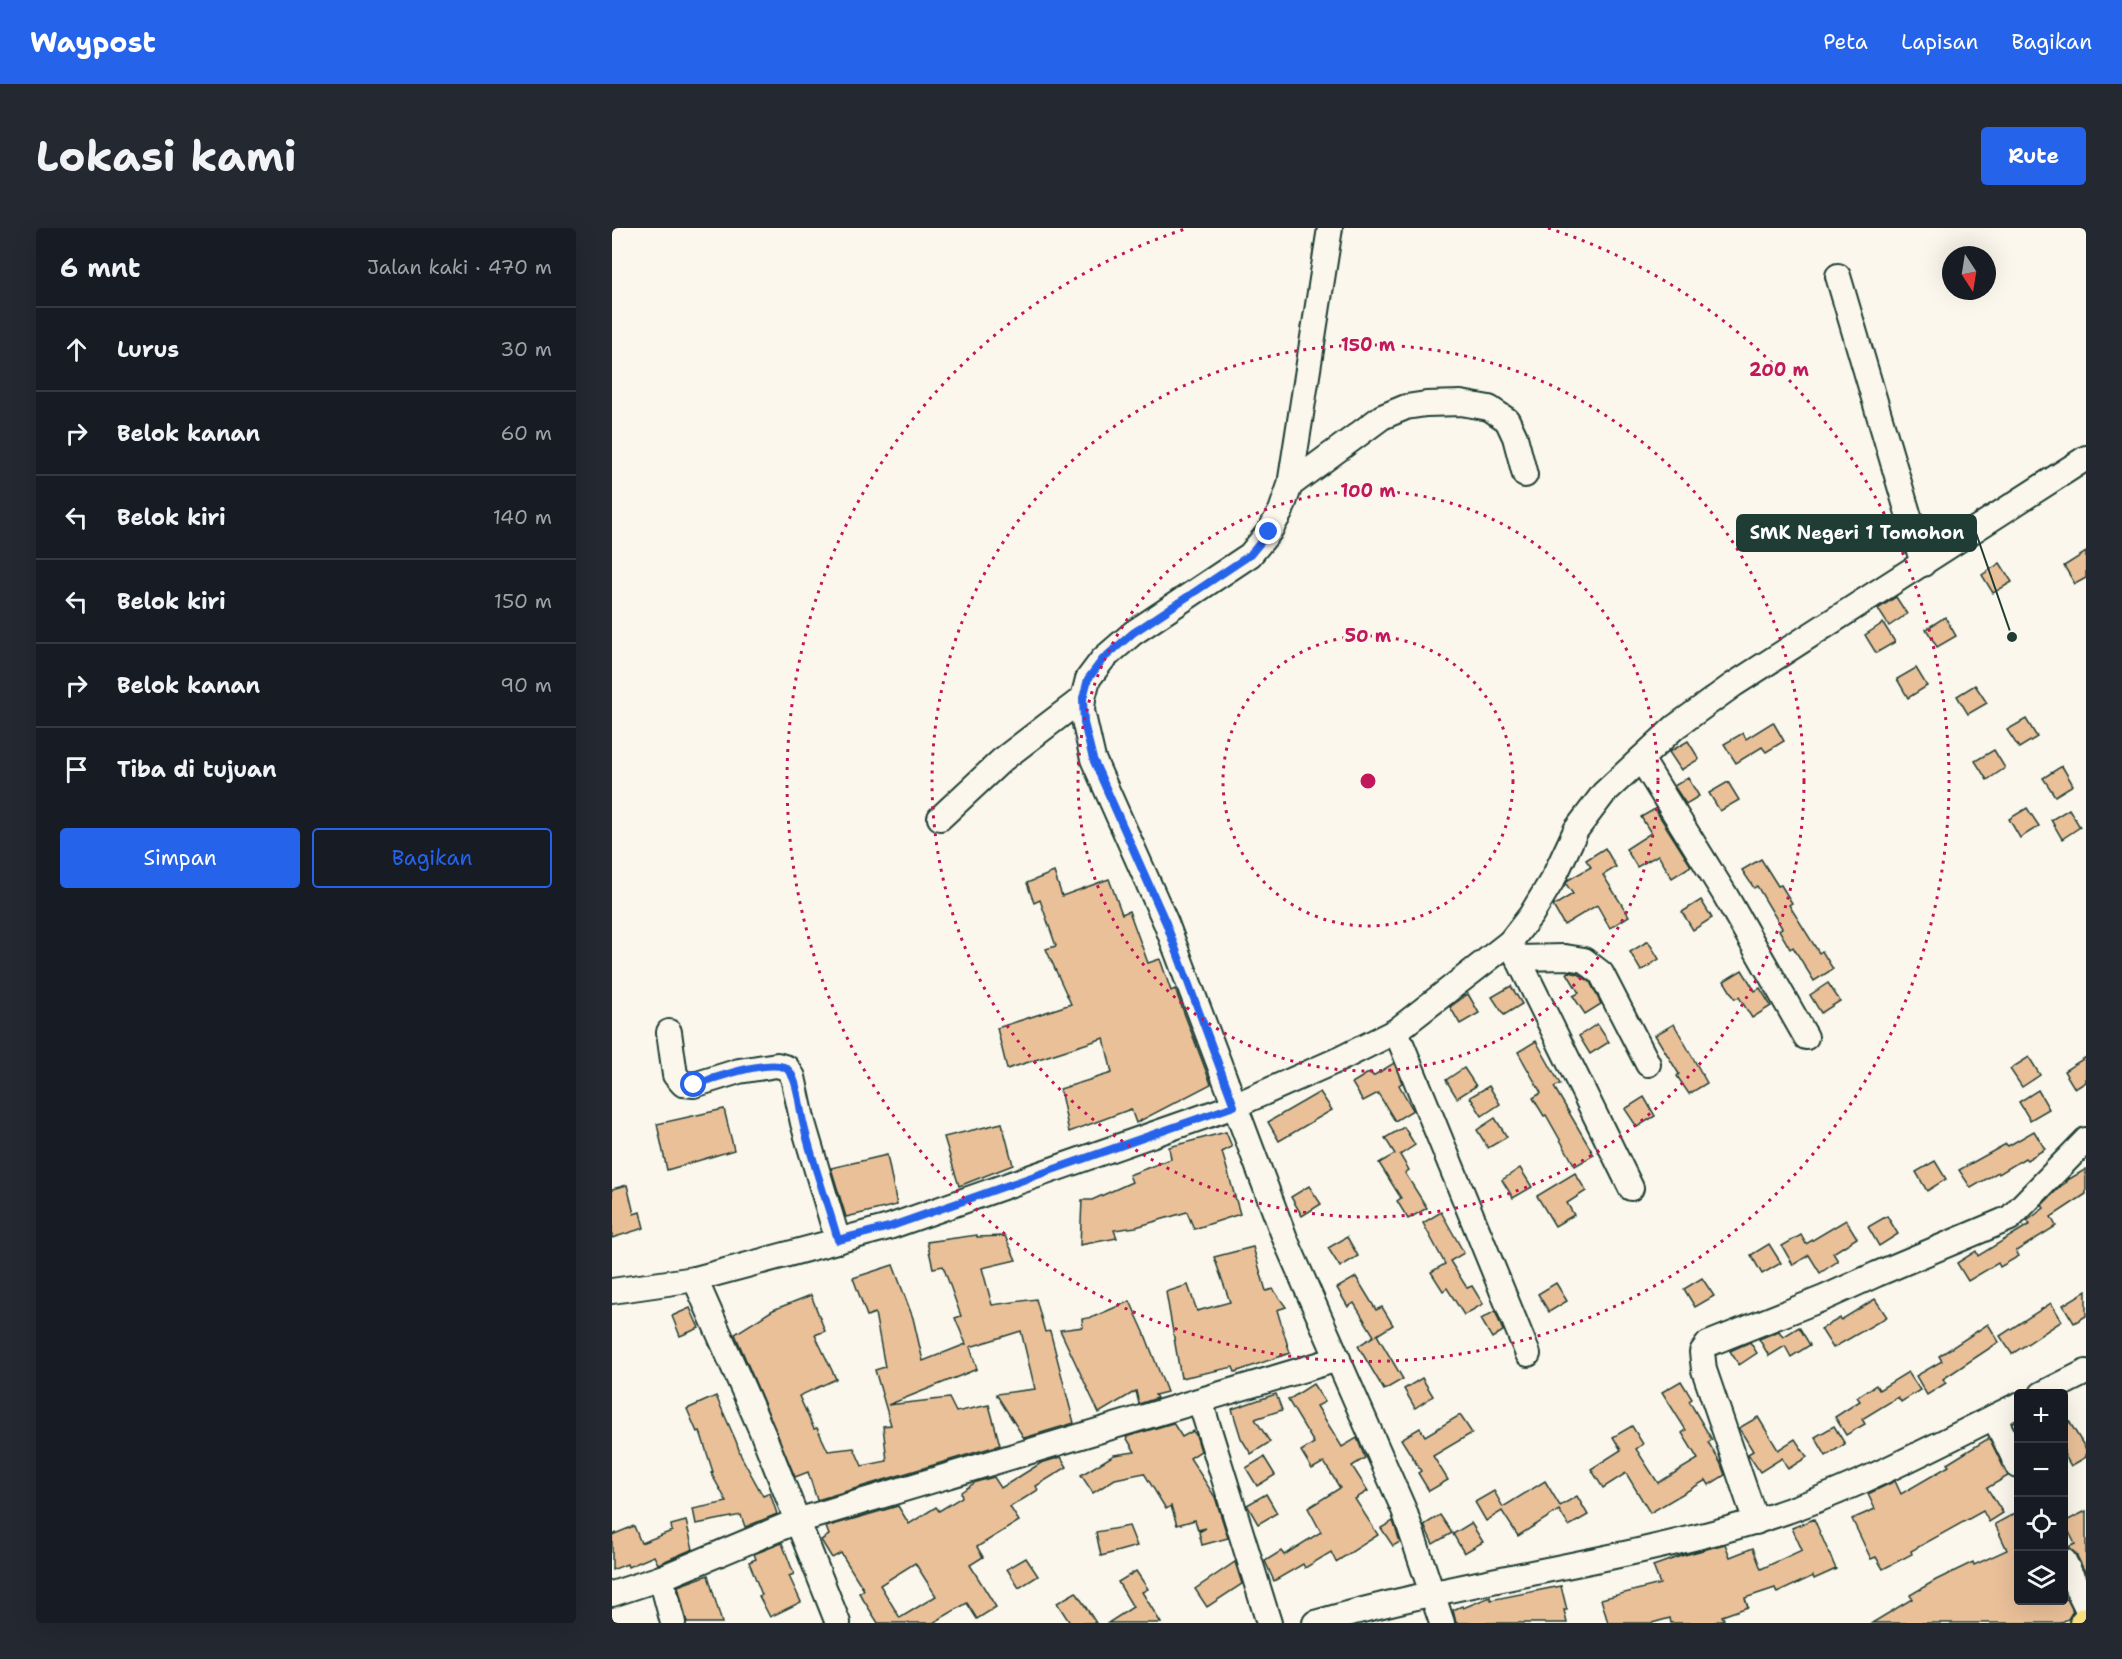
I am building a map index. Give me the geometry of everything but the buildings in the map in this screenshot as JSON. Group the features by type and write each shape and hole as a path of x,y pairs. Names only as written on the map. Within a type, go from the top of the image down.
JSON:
{"street":[{"path":"1330,228 1290,485 1281,512 1269,532 1250,555 1133,633 1103,659 1088,679 1083,698 1084,723 1093,759 1166,923 1286,1241 1404,1510 1442,1623"},
{"path":"1838,276 1923,564"},
{"path":"1290,485 1382,417 1406,408 1426,404 1461,403 1489,408 1506,420 1515,437 1525,475"},
{"path":"612,1291 695,1279 889,1227 1234,1106 1340,1059 1396,1031 1514,950 1531,915 1554,877 1576,830 1604,793 1675,728 1733,685 2086,458"},
{"path":"940,818 1002,760 1083,698"},
{"path":"1641,759 1724,893 1806,1037"},
{"path":"1514,950 1584,960 1601,974 1648,1064"},
{"path":"1514,950 1631,1188"},
{"path":"1396,1031 1528,1354"},
{"path":"669,1032 675,1075 683,1084 694,1085 739,1071 777,1065 787,1068 793,1077 803,1123 838,1240"},
{"path":"1756,1522 1704,1370 1702,1352 1708,1344 1824,1298 2010,1218 2086,1140"},
{"path":"695,1279 764,1434 838,1623"},
{"path":"612,1594 661,1578 797,1521 1338,1359"},
{"path":"2052,1389 2086,1372"},
{"path":"1200,1401 1269,1623"},
{"path":"1315,1623 1433,1593 1698,1538 1756,1522 1854,1485 2014,1407"},
{"path":"1994,1417 2014,1456"},
{"path":"2068,1569 2086,1606"},
{"path":"661,1578 673,1623"}],"place":[{"name":"SMK Negeri 1 Tomohon","path":"2012,637"}],"route":[{"path":"694,1085 739,1071 777,1065 787,1068 793,1077 803,1123 838,1240 928,1214 1097,1152 1234,1106 1166,923 1101,781 1087,741 1082,711 1088,679 1103,659 1133,633 1250,555 1269,532"}]}
